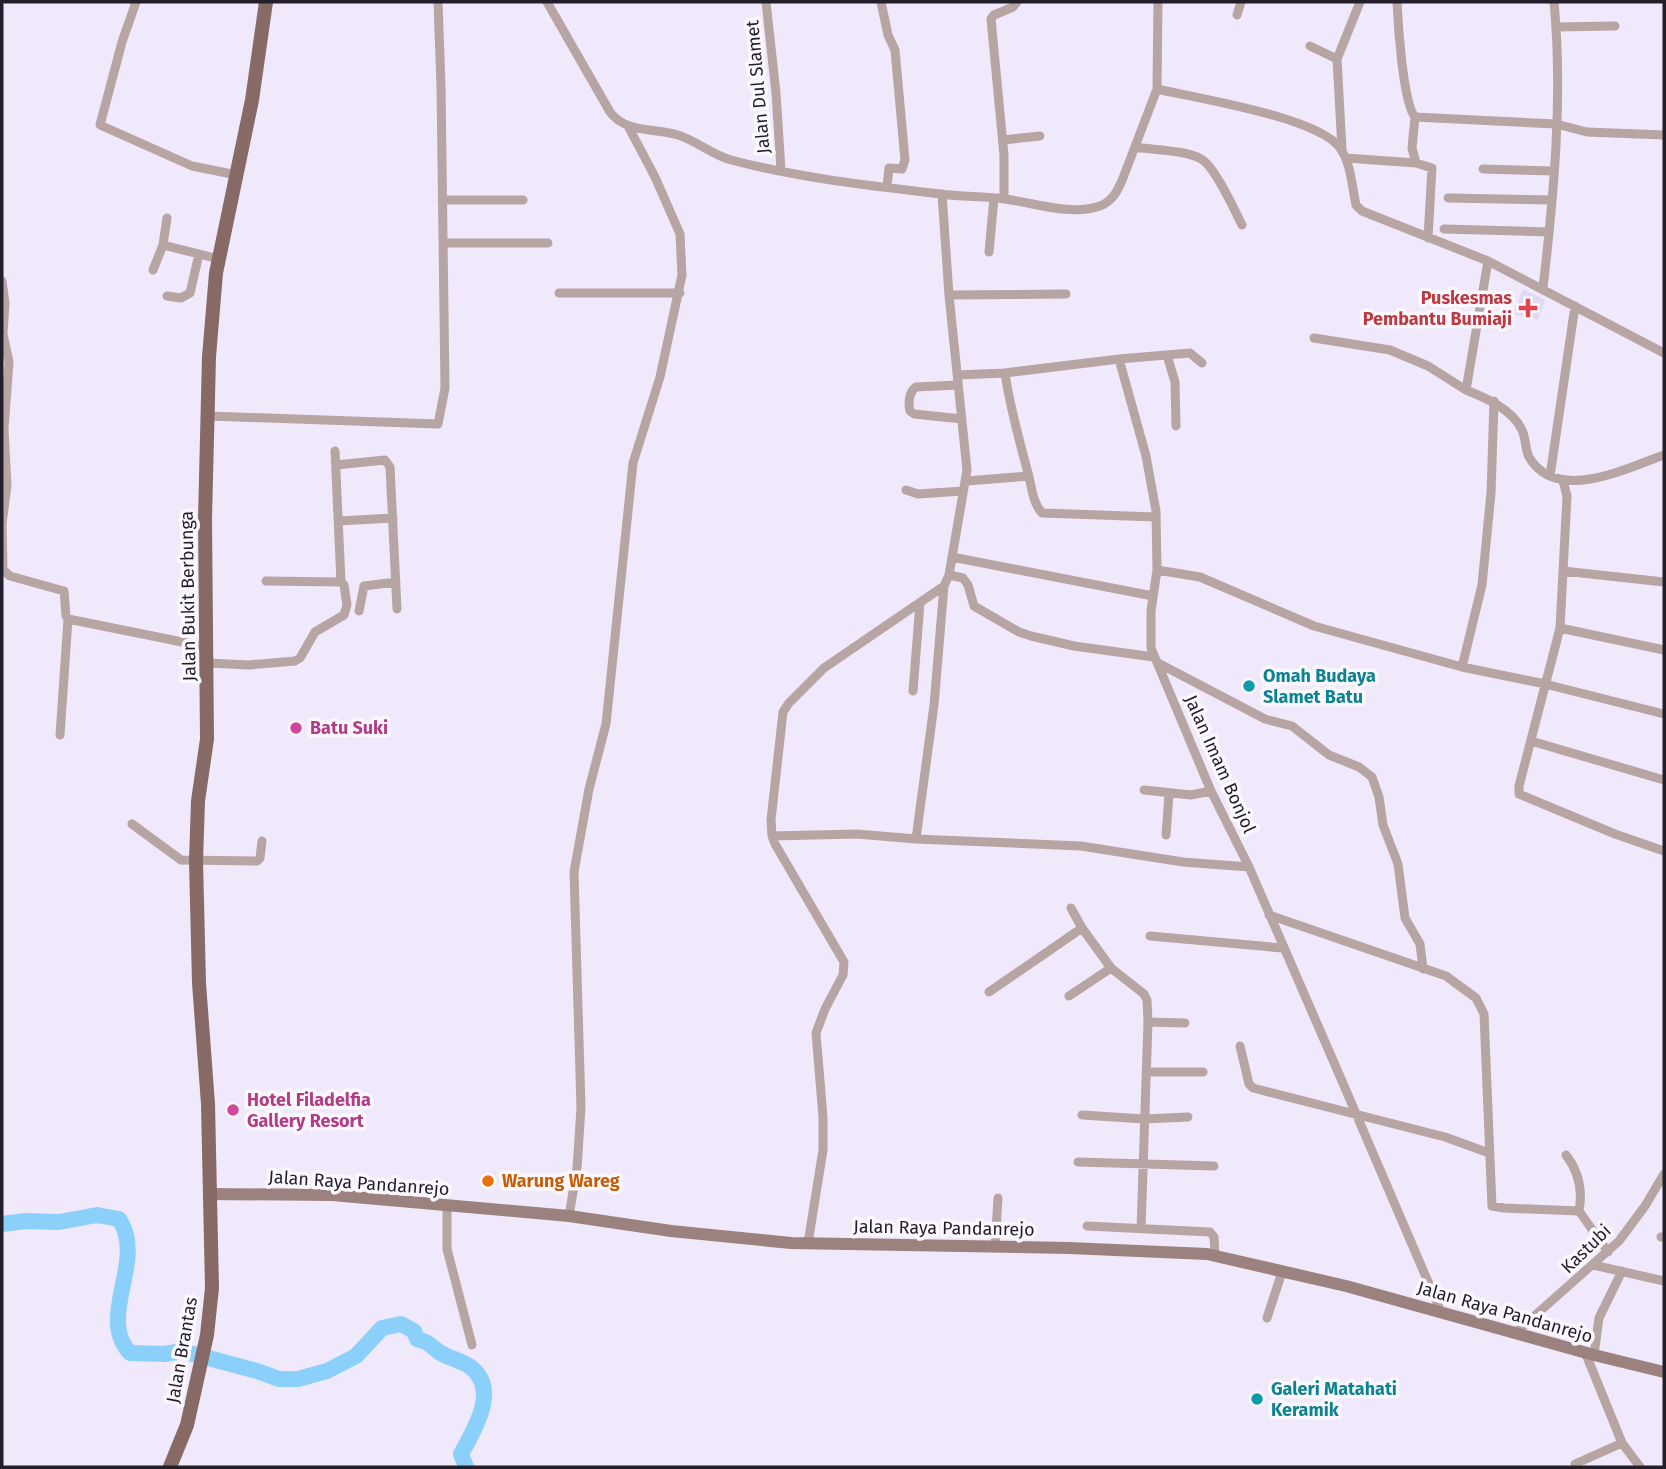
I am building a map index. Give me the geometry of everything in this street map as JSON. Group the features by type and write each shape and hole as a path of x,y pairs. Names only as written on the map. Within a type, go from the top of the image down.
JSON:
{"main road":[{"name":"Jalan Bukit Berbunga","path":"210,1194 208,1104 199,983 196,860 198,801 207,739 205,519 209,357 219,259 254,87 266,2"},
{"name":"Jalan Raya Pandanrejo","path":"210,1194 332,1195 569,1216 671,1231 786,1242 1215,1255 1346,1286 1514,1334 1664,1372"},
{"name":"Jalan Brantas","path":"170,1467 185,1435 207,1335 212,1288 210,1194"}],"street":[{"path":"136,2 122,41 100,125 192,166 236,175"},
{"path":"209,416 438,424 445,388 438,2"},
{"path":"547,2 610,112 616,120 628,126 682,136 727,159 803,175 887,181 942,194 1002,194 1071,209 1101,206 1117,191 1157,89 1158,2"},
{"name":"Jalan Dul Slamet","path":"766,2 776,93 780,170"},
{"path":"881,2 888,35 895,50 905,160 903,168 889,168 887,181"},
{"path":"989,252 1002,194 1003,140 991,19 1017,2"},
{"path":"1237,15 1241,2"},
{"path":"1360,2 1337,59 1344,155 1359,209 1488,261 1664,352"},
{"path":"1397,2 1405,83 1415,117 1412,148 1416,163"},
{"path":"1543,288 1552,200 1559,79 1554,2"},
{"path":"1556,27 1615,26"},
{"path":"1310,46 1337,59"},
{"path":"1157,89 1315,130 1334,140 1344,155 1416,163 1433,169 1428,238"},
{"path":"1415,117 1556,124 1587,132 1664,135"},
{"path":"569,1216 577,1168 581,1108 574,872 589,789 606,724 633,463 660,377 682,275 680,234 655,177 628,126"},
{"path":"1003,140 1040,136"},
{"path":"1135,147 1203,159 1212,170 1242,225"},
{"path":"1483,169 1554,171"},
{"path":"916,839 934,705 944,586 949,575 967,481 942,194"},
{"path":"1448,198 1552,200"},
{"path":"442,200 523,200"},
{"path":"153,270 163,245 167,218"},
{"path":"1444,229 1549,232"},
{"path":"443,243 548,243"},
{"path":"163,245 219,259"},
{"path":"167,296 181,298 190,293 199,254"},
{"path":"1466,390 1488,261"},
{"path":"2,281 5,303 3,328 9,362 4,429 7,486 2,524 2,569 10,576 62,589 65,594 68,618 60,735"},
{"path":"559,293 680,292"},
{"path":"949,295 1066,294"},
{"path":"1550,476 1576,306"},
{"path":"1314,338 1390,350 1428,366 1466,390 1494,401 1522,429 1528,455 1538,468 1563,481 1584,481 1608,475 1664,455"},
{"path":"962,419 914,414 909,406 911,392 916,387 958,380 1119,359 1190,353 1202,363"},
{"path":"1167,355 1175,382 1176,426"},
{"name":"Jalan Imam Bonjol","path":"1119,359 1146,456 1156,517 1157,570 1149,639 1156,660 1212,790 1249,867 1441,1312"},
{"path":"1005,373 1010,407 1028,476 1035,502 1042,513 1156,517"},
{"path":"1462,667 1482,585 1491,493 1494,401"},
{"path":"208,663 296,661 315,632 344,615 347,605 346,590 341,582 335,451"},
{"path":"336,465 385,460 388,463 397,609"},
{"path":"967,481 1028,476"},
{"path":"1563,481 1567,496 1560,628 1519,786 1521,797 1664,850"},
{"path":"906,490 918,494 963,491"},
{"path":"338,521 393,518"},
{"path":"952,557 1153,596"},
{"path":"1157,570 1200,577 1314,626 1462,667 1545,684 1664,714"},
{"path":"1563,571 1664,582"},
{"path":"949,575 963,579 968,585 974,606 1019,632 1074,646 1156,660 1265,719 1292,726 1329,755 1359,767 1372,777 1379,797 1383,825 1398,864 1405,918 1420,944 1423,969"},
{"path":"266,581 341,582"},
{"path":"359,611 364,586 396,582"},
{"path":"808,1243 823,1150 816,1033 843,975 844,961 791,874 772,836 783,712 824,668 944,586"},
{"path":"914,691 920,603"},
{"path":"68,618 207,647"},
{"path":"1560,628 1664,650"},
{"path":"1531,741 1664,780"},
{"path":"1144,790 1191,795 1212,790"},
{"path":"1166,835 1169,794"},
{"path":"132,824 178,859 257,861 260,858 262,841"},
{"path":"772,836 857,834 1081,846 1182,862 1249,867"},
{"path":"1071,908 1111,968 1146,996 1148,1022 1141,1229"},
{"path":"1269,915 1453,980 1476,998 1483,1007 1492,1206 1579,1211"},
{"path":"989,992 1082,928"},
{"path":"1150,936 1282,948"},
{"path":"1069,996 1111,968"},
{"path":"1148,1022 1185,1023"},
{"path":"1240,1046 1249,1084 1253,1088 1445,1137 1489,1153"},
{"path":"1146,1072 1203,1072"},
{"path":"1082,1115 1144,1119 1188,1118"},
{"path":"1566,1155 1579,1180 1579,1211 1608,1252"},
{"path":"1078,1161 1214,1166"},
{"name":"Kastubi","path":"1514,1334 1608,1252 1645,1206 1664,1174"},
{"path":"995,1247 998,1198"},
{"path":"447,1207 447,1249 472,1345"},
{"path":"1087,1226 1213,1233 1215,1255"},
{"path":"1593,1265 1664,1281"},
{"path":"1622,1271 1599,1318 1589,1354 1622,1443 1640,1467"},
{"path":"1267,1318 1282,1272"},
{"path":"1575,1464 1622,1443"}],"shaded area":[{"name":"Puskesmas Pembantu Bumiaji","path":"1523,289 1545,300 1538,320 1513,314"}],"waterway":[{"path":"2,1224 26,1221 59,1222 97,1215 119,1219 126,1235 128,1252 118,1323 121,1339 130,1353 165,1354 182,1351 279,1379 298,1379 327,1371 356,1356 382,1328 401,1324 414,1331 417,1339 469,1366 478,1375 484,1397 478,1421 461,1454 466,1467"}],"place":[{"name":"Puskesmas Pembantu Bumiaji","path":"1528,308"},
{"name":"Omah Budaya Slamet Batu","path":"1249,686"},
{"name":"Batu Suki","path":"296,728"},
{"name":"Hotel Filadelfia Gallery Resort","path":"233,1110"},
{"name":"Warung Wareg","path":"488,1181"},
{"name":"Galeri Matahati Keramik","path":"1257,1399"}]}
